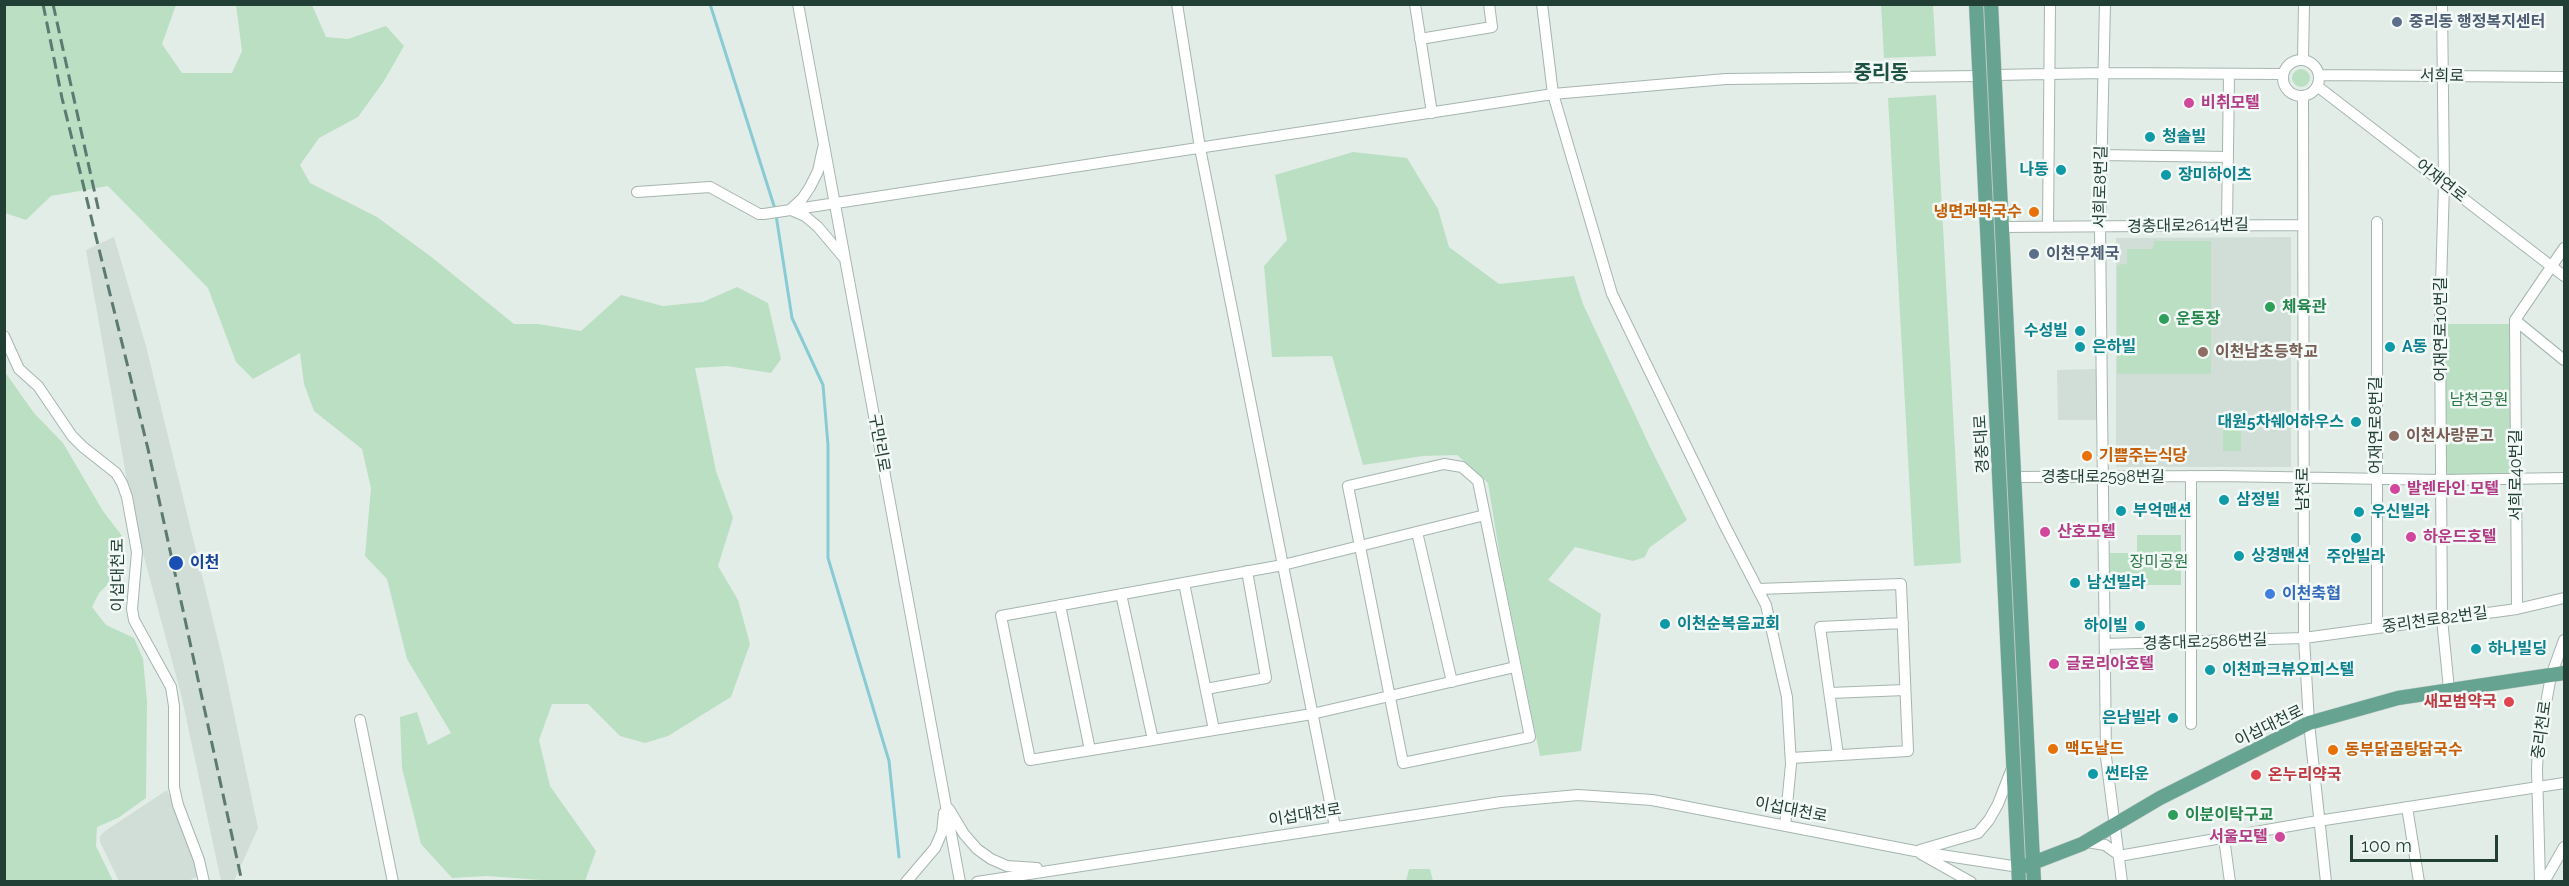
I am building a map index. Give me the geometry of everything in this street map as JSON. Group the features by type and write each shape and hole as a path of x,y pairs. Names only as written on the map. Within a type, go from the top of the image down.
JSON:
{"main road":[{"name":"경충대로","path":"1977,4 2012,767 2019,874"},
{"name":"경충대로","path":"1991,4 2034,882"},
{"path":"1980,76 1995,75"},
{"name":"이섭대천로","path":"2019,874 2033,863 2062,854 2087,842 2160,798 2309,723 2398,698 2558,674"}],"street":[{"name":"구만리로","path":"798,4 960,882"},
{"path":"1178,4 1200,148 1335,827"},
{"path":"1415,4 1432,112"},
{"path":"1420,39 1492,27 1489,4"},
{"path":"1542,4 1553,94 1612,294 1766,605 1787,697 1791,758 1785,826"},
{"path":"2048,227 2050,4"},
{"name":"서희로8번길","path":"2105,4 2100,226 2102,477 2106,757 2115,825"},
{"path":"2303,60 2304,4"},
{"name":"어재연로10번길","path":"2442,4 2444,184 2440,319 2442,619 2449,689"},
{"path":"2303,60 2313,64 2318,80 2309,94 2303,96 2292,94 2287,90 2283,74 2290,63 2303,60"},
{"path":"1995,75 2050,73 2283,74"},
{"path":"2227,225 2229,74"},
{"path":"637,192 710,187 759,214 764,214 1553,94 1726,80 1980,76"},
{"name":"서희로","path":"2318,80 2565,77"},
{"name":"어재연로","path":"2318,80 2444,184 2565,276"},
{"name":"남천로","path":"2303,96 2304,638 2309,723 2326,882"},
{"path":"790,209 802,200 818,171 824,143"},
{"path":"2102,155 2228,157"},
{"path":"790,209 806,216 818,227 846,261"},
{"name":"어재연로8번길","path":"2376,222 2377,628"},
{"name":"경충대로2614번길","path":"2002,227 2303,225"},
{"path":"2565,248 2515,321 2565,360"},
{"name":"서희로40번길","path":"2515,321 2517,609"},
{"name":"이섭대천로","path":"4,336 14,360 24,375 38,386 72,436 116,473 125,490 137,552 132,609 134,620 171,687 174,706 174,788 199,860 204,882"},
{"path":"1444,464 1462,467 1478,481 1485,515 1530,737 1403,763 1348,486 1444,464"},
{"path":"2191,476 2191,724"},
{"name":"경충대로2598번길","path":"2015,477 2191,476 2442,480 2565,478"},
{"path":"1485,515 1283,565 1001,616 1030,760 1312,714 1515,667"},
{"path":"1417,532 1452,682"},
{"path":"1206,689 1266,678 1247,571"},
{"path":"1184,583 1214,730"},
{"path":"1758,589 1901,584 1908,751 1791,758"},
{"path":"1121,594 1153,740"},
{"name":"중리천로82번길","path":"2304,638 2517,609 2565,598"},
{"path":"1060,605 1090,750"},
{"path":"1838,755 1820,627 1903,623"},
{"name":"경충대로2586번길","path":"2105,644 2304,638"},
{"name":"중리천로","path":"2532,882 2540,862 2538,746 2565,640"},
{"path":"1830,693 1905,690"},
{"path":"360,720 393,882"},
{"path":"1915,851 1978,833 1998,804 2012,767"},
{"name":"중리천로","path":"2318,821 2565,783"},
{"name":"이섭대천로","path":"977,882 1501,802 1578,795 1652,801 1915,851 2019,874"},
{"path":"945,804 964,834 977,849 991,859 1007,866 1058,869"},
{"path":"906,882 934,848 942,832 945,804"},
{"path":"2407,807 2419,882"},
{"path":"2087,842 2105,845 2119,856 2318,821"},
{"path":"2115,825 2122,882"},
{"path":"2224,838 2230,882"},
{"path":"2544,882 2565,847"},
{"path":"1915,851 1971,882"},
{"path":"2540,862 2540,882"},
{"path":"1028,882 1058,869"}],"shaded area":[{"path":"114,237 146,346 223,661 258,828 234,881 221,881 181,694 134,520 86,250"},
{"name":"이천남초등학교","path":"2291,237 2291,467 2116,467 2116,238"},
{"path":"2096,369 2097,420 2058,420 2057,370"},
{"path":"167,790 198,863 199,876 188,881 119,881 100,842 100,836"}],"green space":[{"path":"5,4 176,5 162,44 182,73 232,73 242,51 236,5 312,5 326,37 348,39 386,26 404,46 384,81 358,117 319,138 300,165 310,183 377,217 434,259 514,324 538,324 581,331 621,295 663,306 703,302 737,287 768,303 781,359 771,373 727,366 695,368 716,471 733,518 718,566 738,600 750,644 731,697 668,736 645,743 620,736 588,704 552,704 539,740 550,786 596,851 585,881 487,876 452,878 421,844 402,768 400,717 417,712 428,745 451,733 407,659 387,579 365,556 371,488 362,449 314,411 304,384 300,353 253,379 236,362 208,288 108,186 51,196 26,220 5,213"},
{"path":"1881,5 1933,5 1936,56 1884,58"},
{"path":"2297,69 2305,69 2310,74 2308,85 2297,87 2292,82 2292,74"},
{"path":"1936,95 1961,563 1914,566 1888,98"},
{"path":"1353,152 1407,158 1438,209 1449,247 1499,284 1574,276 1583,304 1687,520 1649,548 1645,557 1633,561 1575,547 1548,580 1601,614 1581,751 1540,756 1502,569 1488,483 1457,455 1423,456 1363,465 1332,356 1272,357 1264,266 1287,240 1275,175"},
{"name":"운동장","path":"2154,241 2211,241 2211,374 2117,374 2117,265 2127,264 2127,249 2153,249"},
{"name":"남천공원","path":"2445,324 2512,324 2512,475 2445,475"},
{"path":"5,372 34,413 63,443 103,511 122,536 121,571 99,593 92,607 106,625 134,638 143,659 147,701 146,798 118,818 97,827 96,846 113,881 5,881"},
{"path":"2241,417 2241,451 2223,451 2223,418"},
{"name":"장미공원","path":"2137,535 2181,535 2181,585 2110,585 2110,553 2137,553"},
{"path":"1409,869 1430,869 1433,881 1406,881"}],"waterway":[{"path":"710,4 775,209"},
{"path":"776,215 792,318 823,385 828,445 828,558 889,761 899,857"}],"railway":[{"path":"43,4 62,98 148,449 242,882"},
{"path":"53,4 99,212"}],"place":[{"name":"중리동 행정복지센터","path":"2397,22"},
{"name":"비취모텔","path":"2189,103"},
{"name":"청솔빌","path":"2150,137"},
{"name":"나동","path":"2061,170"},
{"name":"장미하이츠","path":"2166,175"},
{"name":"냉면과막국수","path":"2034,212"},
{"name":"이천우체국","path":"2034,254"},
{"name":"체육관","path":"2270,307"},
{"name":"운동장","path":"2164,319"},
{"name":"수성빌","path":"2080,331"},
{"name":"은하빌","path":"2080,347"},
{"name":"A동","path":"2390,347"},
{"name":"이천남초등학교","path":"2203,352"},
{"name":"대원5차쉐어하우스","path":"2356,422"},
{"name":"이천사랑문고","path":"2394,436"},
{"name":"기쁨주는식당","path":"2087,456"},
{"name":"발렌타인 모텔","path":"2395,489"},
{"name":"삼정빌","path":"2224,500"},
{"name":"부억맨션","path":"2121,511"},
{"name":"우신빌라","path":"2359,512"},
{"name":"산호모텔","path":"2045,532"},
{"name":"하운드호텔","path":"2411,537"},
{"name":"주안빌라","path":"2356,538"},
{"name":"상경맨션","path":"2239,556"},
{"name":"이천","path":"176,563"},
{"name":"남선빌라","path":"2075,583"},
{"name":"이천축협","path":"2270,594"},
{"name":"이천순복음교회","path":"1665,624"},
{"name":"하이빌","path":"2140,626"},
{"name":"하나빌딩","path":"2476,649"},
{"name":"글로리아호텔","path":"2054,664"},
{"name":"이천파크뷰오피스텔","path":"2210,670"},
{"name":"새모범약국","path":"2509,702"},
{"name":"은남빌라","path":"2173,718"},
{"name":"맥도날드","path":"2053,749"},
{"name":"동부닭곰탕닭국수","path":"2333,750"},
{"name":"썬타운","path":"2093,774"},
{"name":"온누리약국","path":"2256,775"},
{"name":"이분이탁구교","path":"2173,815"},
{"name":"서울모텔","path":"2280,837"}],"district":[{"name":"중리동","path":"1881,73"}]}
